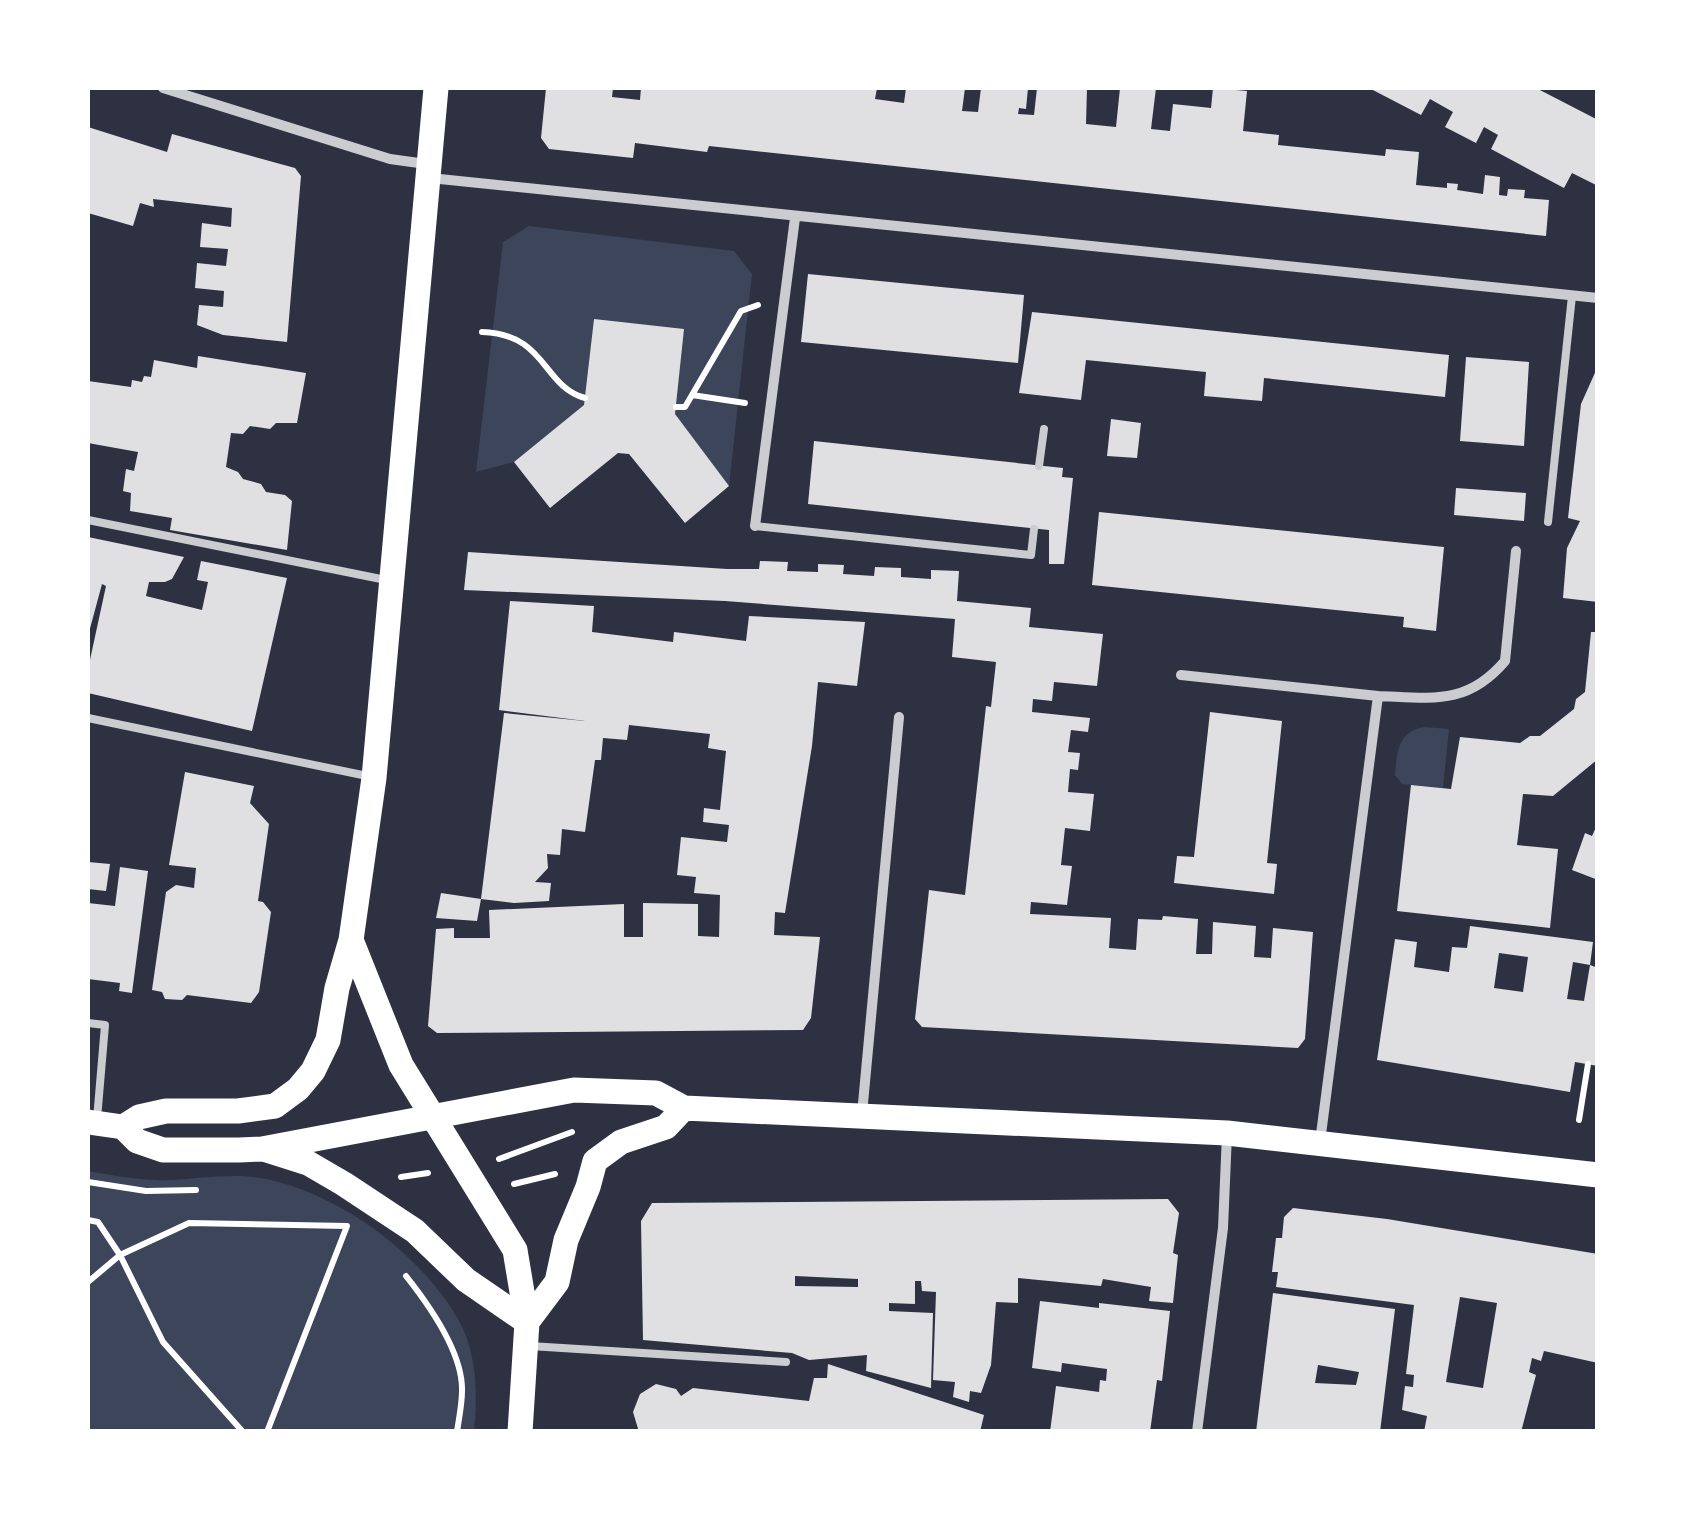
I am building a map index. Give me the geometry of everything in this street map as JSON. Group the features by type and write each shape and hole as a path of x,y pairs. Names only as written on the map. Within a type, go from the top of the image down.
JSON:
{"main road":[{"path":"123,1128 139,1117 166,1111 261,1110 288,1098 312,1071 328,1040 336,988 351,940 374,778 436,88"},
{"path":"351,940 392,1046 515,1250 526,1334 520,1432"},
{"path":"92,1123 123,1128 136,1141 162,1150 262,1149 574,1090 656,1093 684,1108 1226,1133 1598,1175"},
{"path":"526,1334 557,1282 566,1240 595,1161 621,1142 666,1127 684,1108"},
{"path":"262,1149 308,1164 415,1231 526,1334"}],"street":[{"path":"163,88 430,171 794,218 1598,298"},
{"path":"755,526 794,218"},
{"path":"1181,675 1378,696 1446,698 1464,694 1494,674 1505,661 1516,550"},
{"path":"1320,1143 1378,696"},
{"path":"862,1117 899,717"},
{"path":"1197,1432 1224,1228 1226,1133"}],"lane":[{"path":"1548,522 1572,296"},
{"path":"1039,466 1044,430"},
{"path":"88,520 390,580"},
{"path":"755,526 1032,555 1034,529"},
{"path":"88,718 374,778"},
{"path":"88,1023 105,1025 92,1123"},
{"path":"526,1334 588,1347 786,1362"}],"path":[{"path":"676,407 685,407 741,310 784,302"},
{"path":"482,332 522,343 540,356 562,386 585,398"},
{"path":"692,395 770,409"},
{"path":"1579,1120 1588,1064"},
{"path":"488,1163 577,1130"},
{"path":"393,1168 397,1178 439,1172"},
{"path":"88,1220 98,1222 120,1255 162,1342 243,1432"},
{"path":"88,1282 120,1255 188,1224 347,1226 267,1432"},
{"path":"404,1273 436,1314 449,1344 462,1387 457,1432"}],"shaded area":[{"path":"529,226 734,251 752,274 729,486 594,319 584,405 514,462 476,472 503,242"},
{"path":"1425,727 1449,729 1443,788 1402,784 1395,775 1404,738"},
{"path":"88,1171 150,1180 234,1176 271,1180 326,1200 378,1232 423,1273 458,1319 475,1374 474,1431 88,1431"}],"building":[{"path":"546,88 613,88 612,97 640,100 641,88 877,88 875,99 904,103 906,88 965,88 962,111 978,112 981,88 1028,88 1026,109 1019,108 1018,114 1034,115 1037,88 1087,88 1086,124 1116,127 1120,88 1156,88 1151,129 1170,131 1173,104 1211,108 1213,88 1247,91 1243,131 1279,135 1278,145 1385,156 1386,149 1419,152 1416,185 1447,188 1447,183 1458,184 1457,190 1483,194 1485,175 1500,177 1499,195 1507,196 1508,189 1525,190 1524,198 1549,200 1546,236 709,146 707,152 635,143 633,158 549,149 541,138"},
{"path":"1369,88 1536,88 1598,120 1598,186 1572,173 1564,188 1491,149 1498,135 1484,127 1476,143 1445,127 1453,112 1430,99 1421,115"},
{"path":"88,127 167,152 172,134 295,168 301,176 287,342 223,335 197,325 199,305 223,307 224,291 195,288 197,263 226,266 228,249 200,247 202,223 231,227 232,208 153,199 154,207 140,203 133,226 88,213"},
{"path":"808,274 1024,295 1018,363 801,342"},
{"path":"1032,312 1449,355 1445,397 1264,378 1262,401 1204,396 1206,372 1086,360 1081,400 1019,393"},
{"path":"594,319 684,329 675,414 729,486 685,523 629,454 618,453 550,508 514,462 584,405"},
{"path":"198,356 306,373 297,423 276,423 270,429 250,426 243,434 231,433 226,467 243,479 261,484 266,492 285,495 292,501 287,550 170,530 172,518 130,511 131,493 123,491 126,469 134,471 138,452 88,443 88,381 131,387 132,380 142,382 144,376 151,377 154,360 197,368"},
{"path":"1466,357 1529,362 1524,446 1460,441"},
{"path":"1598,366 1598,602 1563,598 1567,548 1580,521 1568,518 1581,404"},
{"path":"1111,419 1141,423 1137,458 1107,456"},
{"path":"814,441 1063,468 1062,477 1073,478 1064,564 1049,564 1049,530 808,504"},
{"path":"1456,488 1526,493 1524,521 1454,515"},
{"path":"1099,512 1444,547 1436,631 1403,627 1404,617 1092,585"},
{"path":"88,537 184,557 172,579 149,582 146,596 202,610 208,582 197,580 201,561 287,578 252,731 88,693 88,669 106,586 102,584 88,636"},
{"path":"468,552 727,569 759,569 760,561 788,562 787,571 818,572 818,564 844,565 843,574 874,576 875,567 901,568 901,577 931,579 931,570 959,571 957,601 1031,608 1029,627 1103,634 1097,686 1054,682 1052,701 1033,699 1032,712 1090,718 1088,732 1071,730 1068,752 1080,753 1078,770 1070,769 1068,792 1094,794 1090,831 1065,828 1061,865 1072,866 1067,905 1031,902 1030,914 1111,918 1109,948 1136,950 1138,919 1198,919 1196,954 1212,954 1213,922 1256,926 1254,957 1271,958 1273,928 1313,932 1305,1039 1298,1048 922,1027 915,1019 929,890 965,895 986,706 991,707 996,662 952,657 955,619 725,601 464,590"},
{"path":"510,601 594,606 592,632 673,642 674,632 746,641 749,616 865,622 857,686 818,682 812,746 785,913 775,912 774,935 820,937 811,1018 803,1030 437,1033 428,1026 436,929 454,928 454,938 490,938 489,910 624,904 624,937 643,937 643,903 698,904 698,936 719,937 720,895 694,893 696,877 677,875 681,837 727,842 729,825 703,822 704,808 720,810 726,751 708,748 710,734 629,725 627,740 603,738 601,760 595,760 585,832 562,829 560,855 547,854 548,868 535,882 551,883 549,901 514,903 481,899 504,713 585,721 499,710"},
{"path":"1591,632 1598,632 1598,759 1553,796 1523,794 1517,845 1558,849 1550,928 1397,911 1411,785 1451,789 1460,737 1520,743 1530,736 1540,736 1574,709 1576,699 1585,692"},
{"path":"1210,712 1282,721 1267,863 1277,864 1274,894 1174,883 1177,856 1194,857"},
{"path":"185,772 254,786 250,803 269,824 258,901 271,912 259,992 251,1003 187,995 182,1000 165,999 162,992 152,990 166,892 176,885 194,888 196,868 169,865"},
{"path":"1598,823 1598,880 1572,870 1585,833 1592,836"},
{"path":"88,862 110,864 106,891 88,889"},
{"path":"120,867 148,871 132,993 119,991 120,983 88,979 88,903 115,906"},
{"path":"441,893 481,899 477,921 436,918"},
{"path":"1470,926 1593,942 1590,965 1598,968 1598,1066 1575,1062 1570,1092 1377,1060 1395,939 1417,942 1414,967 1449,972 1452,947 1467,948","holes":["1499,953 1528,957 1523,992 1494,988","1573,962 1590,965 1584,1001 1567,999"]},
{"path":"1168,1199 1179,1213 1173,1253 1178,1255 1173,1303 1149,1301 1151,1287 1103,1279 1101,1286 1018,1278 1018,1303 996,1302 991,1365 981,1393 970,1391 969,1402 953,1397 955,1382 933,1380 936,1292 922,1291 921,1281 915,1281 915,1304 889,1303 889,1311 933,1313 931,1388 866,1371 867,1355 809,1360 792,1353 643,1340 641,1221 652,1203","holes":["795,1276 858,1279 858,1287 795,1286"]},
{"path":"1293,1208 1387,1219 1598,1254 1598,1363 1544,1351 1541,1361 1532,1358 1529,1372 1536,1375 1521,1432 1424,1432 1427,1416 1402,1410 1405,1386 1413,1387 1414,1375 1406,1374 1414,1305 1276,1287 1278,1272 1272,1272 1276,1238 1282,1238 1284,1217","holes":["1460,1297 1497,1303 1483,1388 1446,1382"]},
{"path":"1273,1293 1395,1309 1380,1432 1256,1432","holes":["1318,1365 1359,1372 1356,1385 1315,1383"]},
{"path":"1040,1301 1170,1311 1162,1381 1157,1380 1150,1432 1050,1432 1056,1386 1099,1392 1107,1369 1062,1363 1061,1372 1032,1368"},
{"path":"828,1364 984,1415 980,1432 639,1432 633,1412 640,1394 656,1384 676,1389 681,1396 693,1388 809,1401 814,1378 827,1378"}]}
